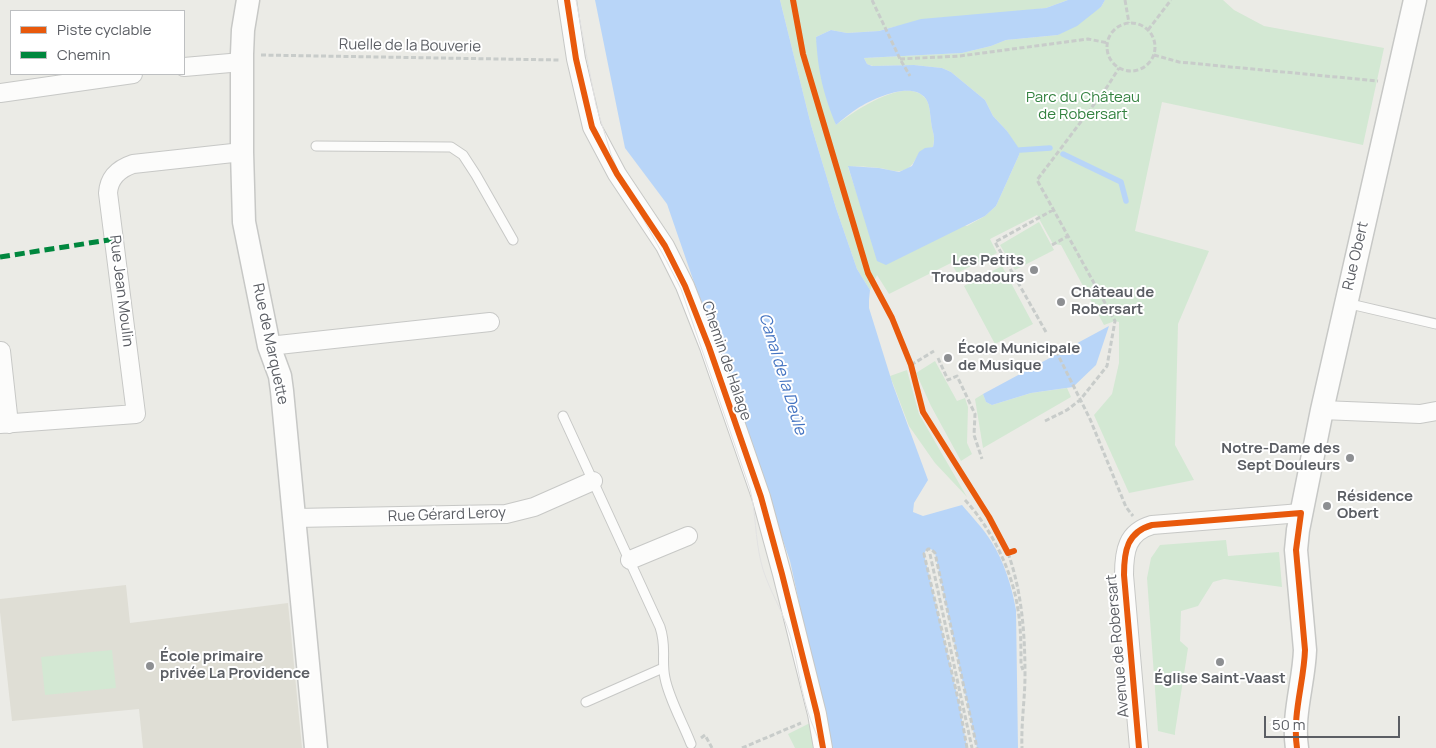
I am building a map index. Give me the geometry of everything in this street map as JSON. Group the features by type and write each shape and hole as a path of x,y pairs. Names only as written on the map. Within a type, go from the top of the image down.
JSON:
{"street":[{"name":"Rue de Marquette","path":"248,0 243,30 242,58 244,222 269,346 280,376 316,748"},
{"name":"Chemin de Halage","path":"567,0 576,59 589,119 598,140 617,174 664,246 692,302 761,497 817,714 823,748"},
{"name":"Rue Obert","path":"1297,748 1296,724 1305,666 1296,550 1301,513 1346,302 1415,0"},
{"path":"185,67 242,58"},
{"path":"0,93 126,75"},
{"name":"Rue Jean Moulin","path":"1,351 4,424 136,414 108,193 111,181 120,170 133,164 242,152"},
{"path":"269,346 490,322"},
{"path":"1322,410 1420,414 1436,411"},
{"name":"Rue Gérard Leroy","path":"295,518 506,514 534,507 593,481"},
{"path":"1142,528 1152,525 1301,513"},
{"name":"Avenue de Robersart","path":"1140,748 1124,560 1129,542 1142,528"},
{"path":"630,560 688,536"}],"lane":[{"path":"316,146 451,146 463,155 513,240"},
{"path":"1346,302 1436,324"},
{"path":"563,416 663,636 666,685 691,744"},
{"path":"586,702 664,668"}],"path":[{"path":"872,0 910,76"},
{"path":"1125,0 1129,23"},
{"path":"1148,30 1171,0"},
{"path":"1129,23 1137,24 1148,30 1154,39 1156,47 1150,62 1144,68 1127,72 1112,63 1108,55 1108,43 1114,31 1120,26 1129,23"},
{"path":"899,57 960,56 1088,39 1108,43"},
{"path":"1154,55 1180,62 1377,81 1396,85"},
{"path":"1045,420 1067,410 1080,400 1107,366 1115,321 1036,180 1107,87 1119,68"},
{"path":"1046,332 995,242 1053,210"},
{"path":"1052,245 1068,236"},
{"path":"911,365 934,351"},
{"path":"1056,352 1090,419 1126,507 1142,528"},
{"path":"938,358 948,380 956,376 968,397 975,414 974,434 982,458"},
{"path":"965,500 976,512 996,543 1012,584 1018,610 1021,664 1025,676"},
{"path":"967,748 959,703 924,554 928,549 936,553 977,748"},
{"path":"1008,553 1016,577 1022,619 1025,676 1022,748"},
{"path":"930,554 972,748"},
{"path":"742,748 806,722 817,714"}],"shaded area":[{"name":"École primaire privée La Providence","path":"126,585 130,623 288,603 302,748 143,748 139,709 12,721 0,599"}],"green space":[{"name":"Parc du Château de Robersart","path":"780,0 1068,0 1046,8 893,27 879,31 847,33 831,30 816,37 836,125 867,104 894,93 917,92 926,99 929,107 934,136 933,147 926,149 918,155 906,169 893,171 872,167 848,167 860,203 967,226 985,216 996,206 1019,155 1007,131 993,116 985,100 951,72 942,68 914,65 873,66 867,64 864,58 962,53 991,46 1006,40 1058,35 1101,7 1105,0 1223,0 1234,10 1264,26 1384,48 1363,145 1162,102 1135,231 1209,251 1178,324 1175,445 1194,480 1129,493 1094,415 1112,394 1119,363 1119,322 1115,321 1104,325 1061,245 1053,244 1037,215 990,239 997,253 957,273 951,263 889,294 877,275 870,290 857,269 836,208 811,125"},
{"path":"1039,222 1054,250 1015,270 1000,245"},
{"path":"1002,266 1033,324 995,344 964,286"},
{"path":"935,361 957,401 965,398 968,407 967,443 972,454 961,461 931,406 916,373"},
{"path":"907,370 919,414 967,497 935,463 909,426 890,376"},
{"path":"1067,388 1071,397 983,448 975,399 983,394 986,402 992,405 1031,393"},
{"path":"1226,540 1228,556 1279,552 1282,587 1224,579 1213,582 1198,606 1181,611 1180,641 1188,648 1175,735 1158,731 1147,578 1151,558 1160,545"},
{"path":"112,650 116,688 45,695 41,657"},
{"path":"810,723 813,748 795,748 788,734"}],"water":[{"name":"Canal de la Deûle","path":"595,0 780,0 811,125 836,208 857,269 870,290 869,308 893,385 928,480 914,503 913,512 923,516 962,505 991,541 1000,557 1010,583 1016,610 1018,748 977,748 935,553 931,549 926,550 924,554 959,703 967,748 831,748 790,561 667,204 625,148"},
{"path":"1068,0 1105,0 1101,7 1077,26 1058,35 1006,40 991,46 962,53 864,58 867,64 872,66 914,65 942,68 951,72 985,100 993,116 1007,131 1020,150 996,206 985,216 886,265 877,261 848,166 879,168 899,172 912,166 919,152 925,148 933,147 934,137 930,110 926,99 920,94 912,91 902,91 873,100 849,114 836,125 822,82 816,37 831,30 847,33 879,31 921,19 1046,8"},
{"path":"1109,326 1096,365 1073,387 1031,393 992,405 986,402 983,394"}],"waterway":[{"path":"1020,150 1050,148"},
{"path":"1063,154 1121,182 1126,201"}],"tram line":[{"path":"576,0 596,105 611,154 623,183 681,289 750,489 763,570 787,626 809,716 821,748"}],"marked path":[{"path":"0,257 115,239"}],"cycle path":[{"path":"567,0 576,59 592,127 617,174 665,246 685,286 709,347 761,497 817,714 823,748"},
{"path":"793,0 803,54 868,273 892,318 911,365 923,412 989,517 1008,553 1014,551"},
{"path":"1139,748 1124,575 1126,550 1132,538 1137,532 1152,525 1301,513 1296,550 1305,650 1296,723 1297,748"}],"place":[{"name":"Les Petits Troubadours","path":"1034,270"},
{"name":"Château de Robersart","path":"1061,302"},
{"name":"École Municipale de Musique","path":"948,358"},
{"name":"Notre-Dame des Sept Douleurs","path":"1350,458"},
{"name":"Résidence Obert","path":"1327,506"},
{"name":"Église Saint-Vaast","path":"1220,662"},
{"name":"École primaire privée La Providence","path":"150,666"}]}
